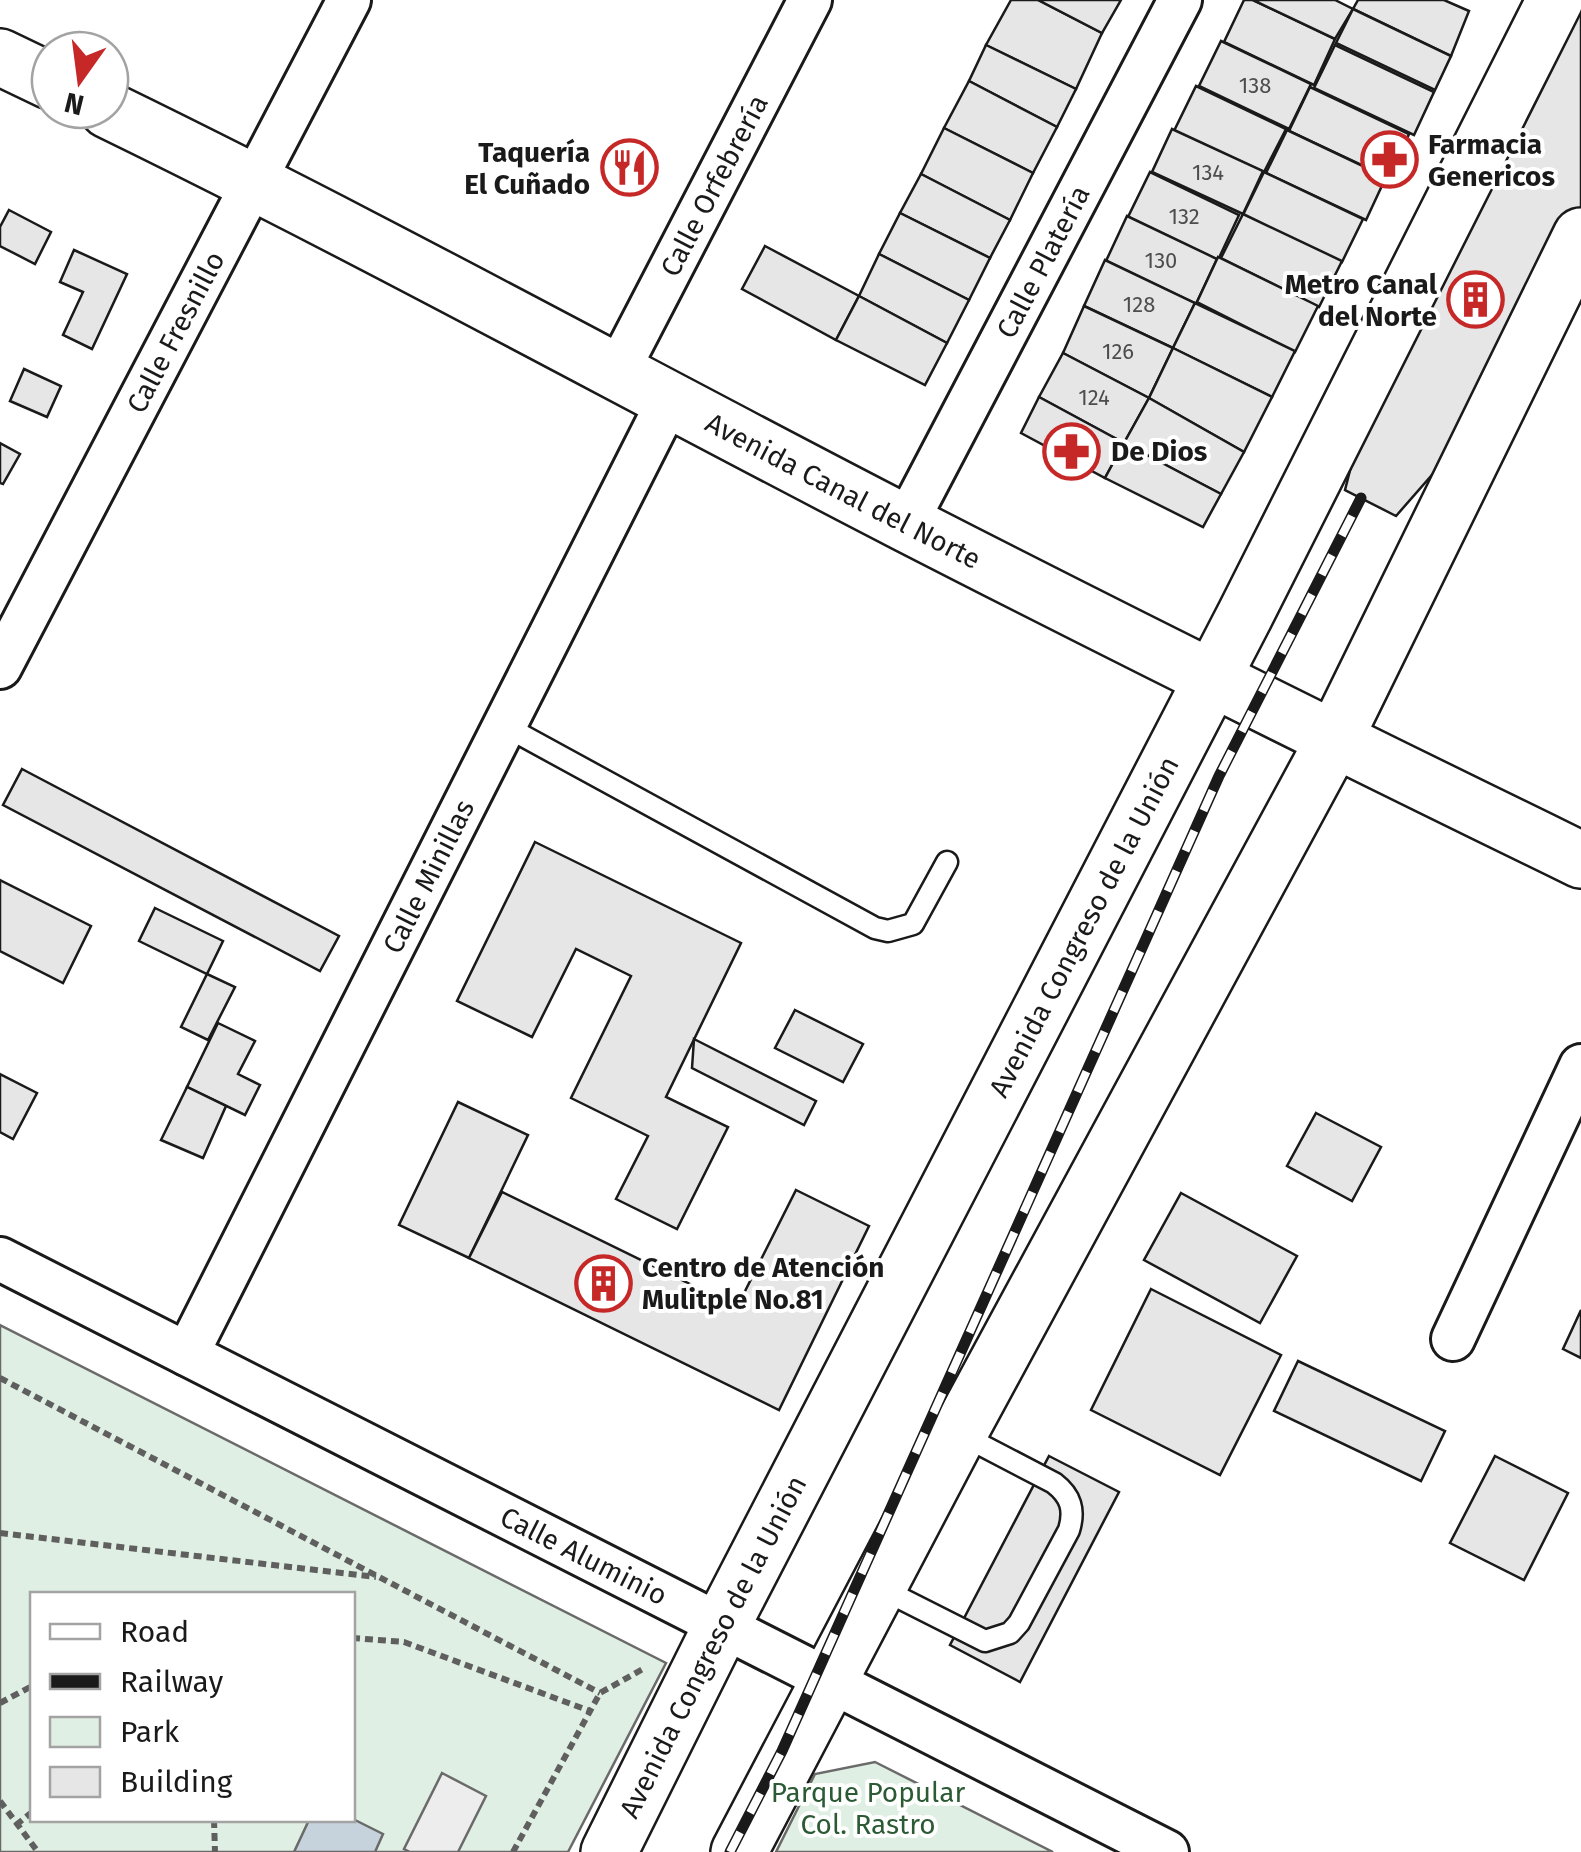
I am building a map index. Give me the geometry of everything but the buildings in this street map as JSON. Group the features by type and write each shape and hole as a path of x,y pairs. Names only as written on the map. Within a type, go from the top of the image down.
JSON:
{"main road":[{"name":"Avenida Congreso de la Unión","path":"609,1852 722,1624 1213,677 1555,0"},
{"path":"0,57 30,72"},
{"name":"Avenida Canal del Norte","path":"130,121 618,370 668,400 906,523 1581,860"},
{"path":"739,1852 959,1433 1334,740 1581,236"}],"street":[{"name":"Calle Fresnillo","path":"0,667 349,0"},
{"name":"Calle Orfebrería","path":"618,370 810,0"},
{"name":"Calle Platería","path":"906,523 1180,0"},
{"name":"Calle Minillas","path":"188,1354 668,400"},
{"path":"1452,1338 1581,1066"},
{"name":"Calle Aluminio","path":"0,1258 1167,1852"}],"lane":[{"path":"503,725 875,928 888,931 913,924 947,862"},
{"path":"877,1587 972,1636 985,1641 998,1639 1010,1634 1019,1623 1069,1530 1073,1517 1065,1491 959,1433"}],"path":[{"path":"0,1378 600,1693"},
{"path":"0,1533 384,1578"},
{"path":"355,1638 404,1642 590,1711"},
{"path":"513,1852 600,1693 646,1668"},
{"path":"0,1703 30,1687"},
{"path":"0,1801 38,1852"},
{"path":"16,1825 30,1814"},
{"path":"214,1822 215,1852"}],"green space":[{"path":"0,1325 666,1663 568,1852 0,1852"},
{"name":"Parque Popular Col. Rastro","path":"875,1762 1053,1852 776,1852 815,1774"}],"shaded area":[{"path":"442,1773 486,1796 458,1852 410,1852 404,1849"},
{"path":"355,1820 383,1834 375,1852 294,1852 308,1822"}],"railway":[{"path":"730,1852 782,1751 1219,776 1361,498"}],"place":[{"name":"Farmacia Genericos","path":"1389,160"},
{"name":"Taquería El Cuñado","path":"629,168"},
{"name":"Metro Canal del Norte","path":"1476,300"},
{"name":"De Dios","path":"1072,451"},
{"name":"Centro de Atención Mulitple No.81","path":"603,1283"}]}
